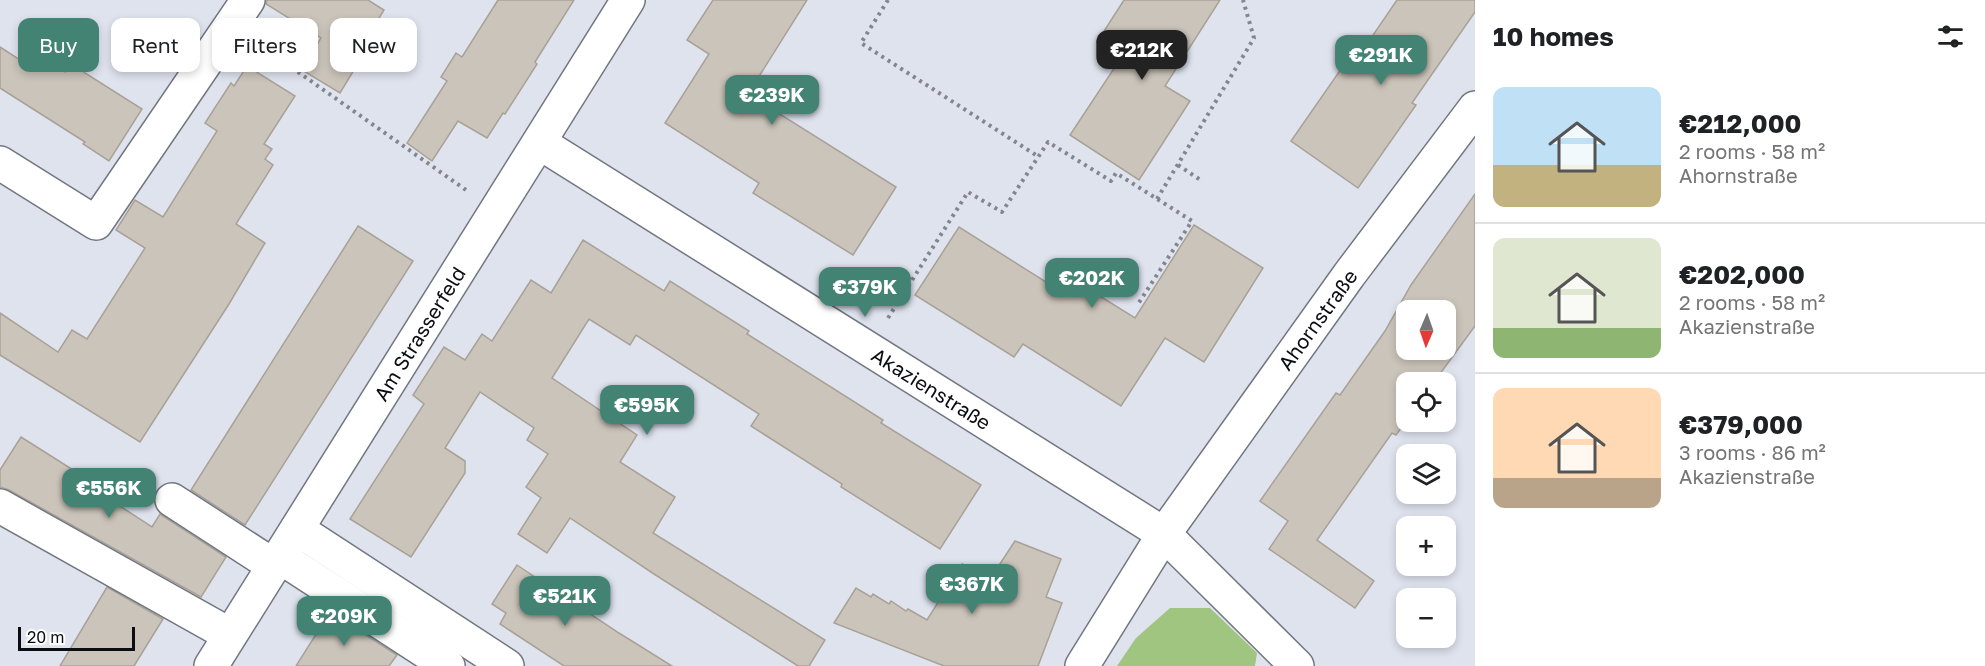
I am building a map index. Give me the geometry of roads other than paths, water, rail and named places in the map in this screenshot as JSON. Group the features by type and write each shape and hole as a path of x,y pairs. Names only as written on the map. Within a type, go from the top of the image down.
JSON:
{"street":[{"name":"Am Strasserfeld","path":"211,666 628,0"},
{"path":"0,163 96,223 240,13"},
{"name":"Ahornstraße","path":"1082,666 1164,534 1349,275 1475,108"},
{"name":"Akazienstraße","path":"540,143 1164,534 1297,666"},
{"path":"172,500 277,561 448,666"},
{"path":"0,507 230,635"},
{"path":"297,529 507,666"}]}
